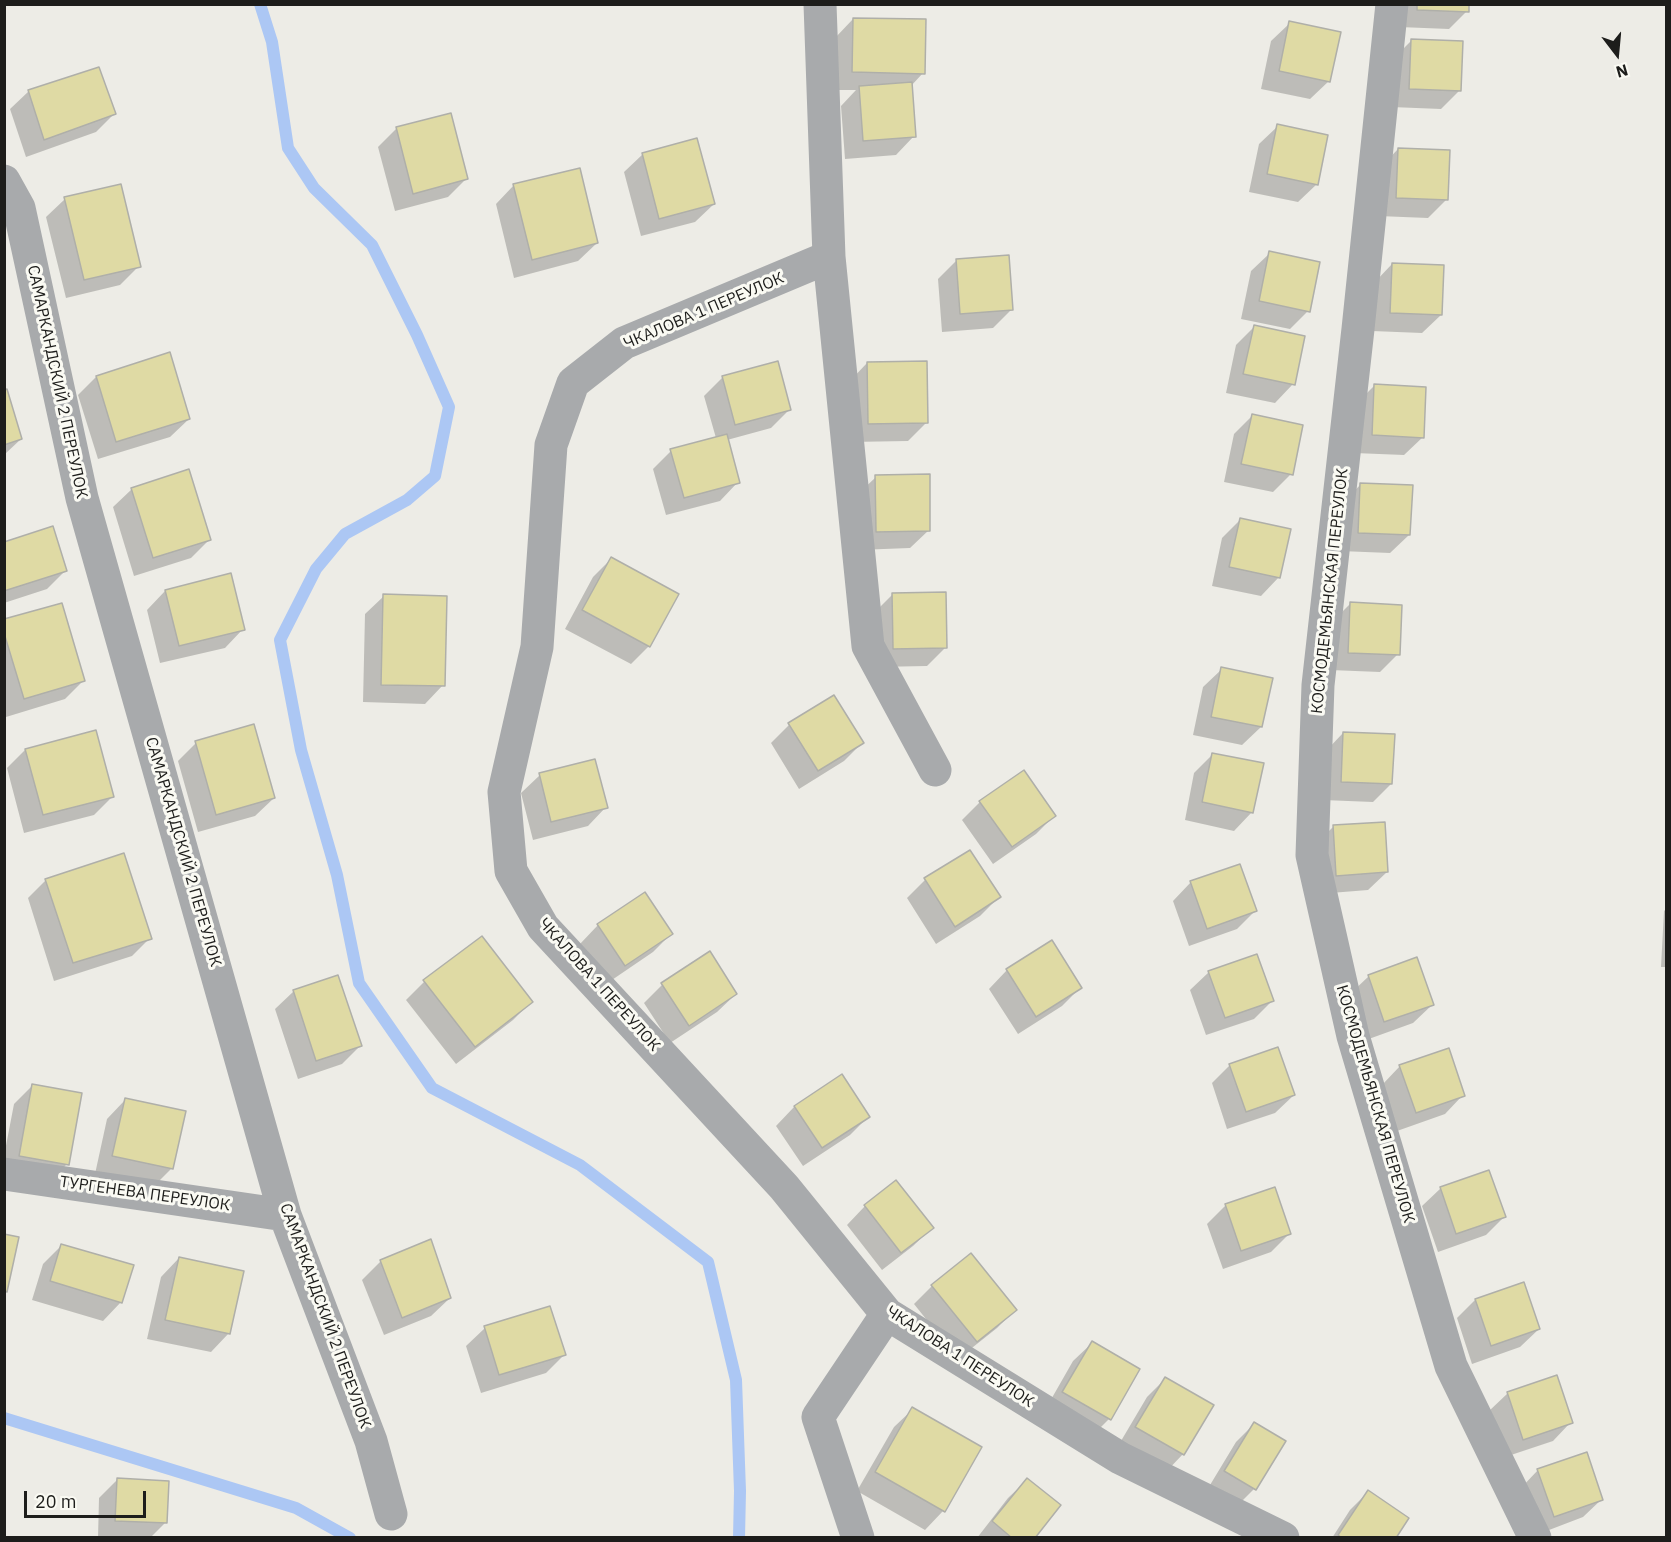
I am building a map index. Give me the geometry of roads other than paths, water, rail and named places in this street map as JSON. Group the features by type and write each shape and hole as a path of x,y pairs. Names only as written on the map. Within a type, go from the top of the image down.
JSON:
{"street":[{"path":"820,4 830,257 868,646 935,770"},
{"name":"КОСМОДЕМЬЯНСКАЯ ПЕРЕУЛОК","path":"1392,4 1359,329 1318,684 1312,855 1353,1036 1451,1366 1535,1538"},
{"name":"САМАРКАНДСКИЙ 2 ПЕРЕУЛОК","path":"4,181 19,208 82,498 285,1215 371,1441 391,1514"},
{"name":"ЧКАЛОВА 1 ПЕРЕУЛОК","path":"830,257 624,344 573,383 551,445 537,647 504,792 511,871 543,927 784,1187 887,1314 1120,1458 1283,1538"},
{"name":"ТУРГЕНЕВА ПЕРЕУЛОК","path":"4,1174 285,1215"},
{"path":"858,1538 818,1417 887,1314"}],"waterway":[{"path":"260,4 272,42 288,148 314,188 372,245 417,335 449,407 435,476 407,500 345,534 316,569 280,640 301,750 337,875 359,983 432,1088 580,1165 708,1262 736,1380 740,1491 739,1538"},
{"path":"4,1418 296,1508 350,1538"}]}
